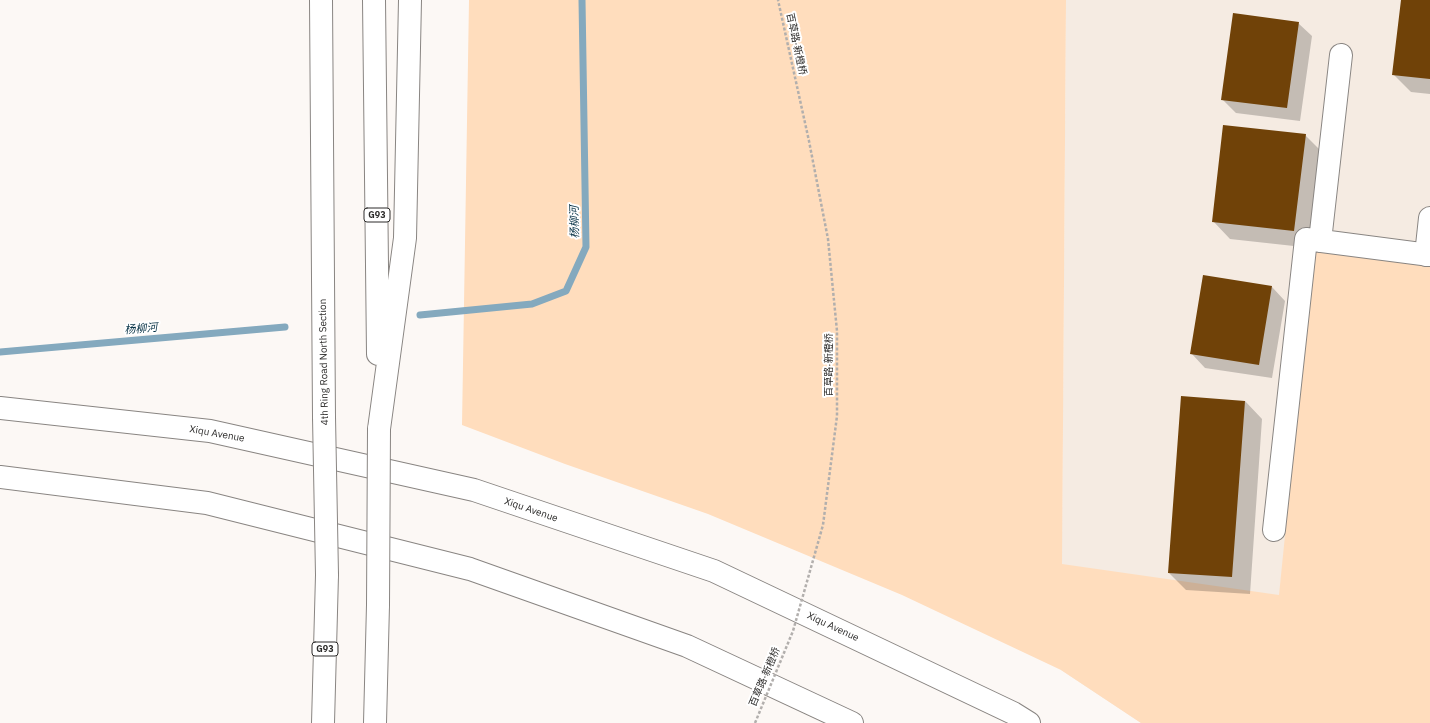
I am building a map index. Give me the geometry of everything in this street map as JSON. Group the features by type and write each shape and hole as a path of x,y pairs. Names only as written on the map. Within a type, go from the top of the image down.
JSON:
{"main road":[{"name":"4th Ring Road North Section","path":"321,0 324,417 327,575 323,723"},
{"name":"G93","path":"374,0 379,429 378,605 375,723"},
{"path":"379,429 405,238 410,0"},
{"path":"1320,241 1341,55"},
{"path":"1274,530 1306,239 1428,255 1430,218"},
{"name":"Xiqu Avenue","path":"0,408 210,431 474,490 714,571 1013,713 1029,723"},
{"path":"0,477 207,503 470,569 687,646 852,723"}],"path":[{"name":"百草路·新橙桥","path":"755,723 793,631 823,525 836,416 837,331 828,239 809,141 778,0"}],"shaded area":[{"path":"469,0 1066,0 1062,564 1279,595 1314,248 1430,262 1430,723 1141,723 1061,670 902,595 708,514 565,464 462,425"},
{"path":"1066,0 1430,0 1430,723 1141,723 1061,670"}],"building":[{"path":"1401,0 1430,0 1430,79 1392,75"},
{"path":"1233,13 1299,22 1287,108 1221,100"},
{"path":"1223,125 1306,134 1294,231 1212,222"},
{"path":"1203,275 1272,286 1259,365 1190,354"},
{"path":"1181,396 1245,401 1232,577 1168,573"}],"waterway":[{"name":"杨柳河","path":"420,315 532,304 566,291 586,247 582,0"},
{"name":"杨柳河","path":"0,352 285,327"}]}
